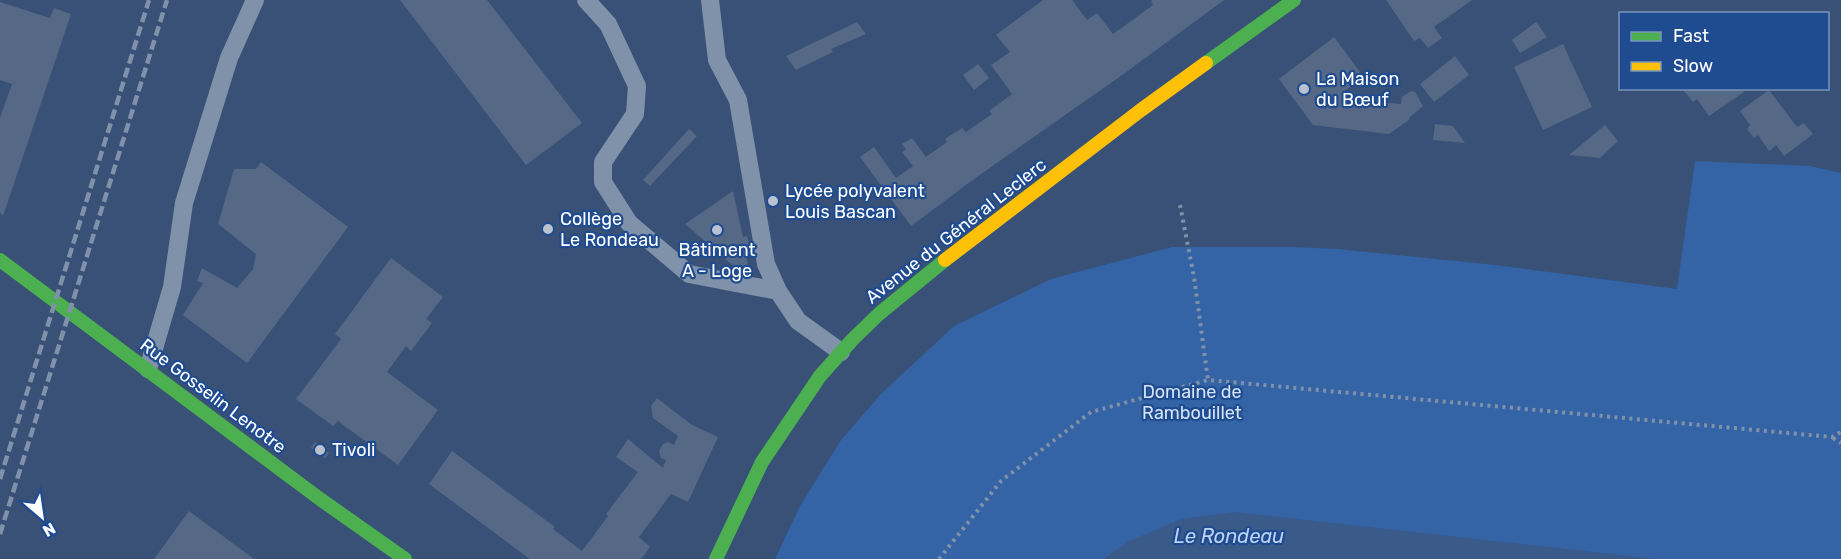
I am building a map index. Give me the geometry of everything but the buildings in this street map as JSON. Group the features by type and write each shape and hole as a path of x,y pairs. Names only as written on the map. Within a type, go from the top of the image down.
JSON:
{"main road":[{"name":"Avenue du Général Leclerc","path":"716,559 762,462 820,376 880,313 982,230 1141,110 1294,0"},
{"name":"Rue Gosselin Lenotre","path":"0,260 320,499 405,559"}],"lane":[{"path":"148,369 172,287 184,203 229,58 255,0"},
{"path":"586,0 608,24 637,86 635,114 603,162 603,182 629,223 689,274 778,291"},
{"path":"710,0 717,60 738,100 766,264 778,291 798,321 841,352"}],"path":[{"path":"1180,205 1194,277 1208,380"},
{"path":"939,559 1001,482 1091,412 1208,380 1832,438 1841,443"},
{"path":"1832,438 1841,432"}],"green space":[{"name":"Domaine de Rambouillet","path":"1695,161 1810,166 1841,173 1841,559 775,559 800,506 841,440 881,394 954,326 1051,279 1172,247 1291,247 1338,249 1495,265 1677,289"}],"water":[{"name":"Le Rondeau","path":"1234,512 1656,559 1104,559 1129,541 1182,519"}],"railway":[{"path":"0,479 149,0"},
{"path":"0,534 167,0"}],"traffic: fast":[{"path":"1206,63 1294,0"},
{"path":"0,260 320,499 405,559"},
{"path":"716,559 762,462 820,376 880,313 945,260"}],"traffic: slow":[{"path":"945,260 1206,63"}],"place":[{"name":"La Maison du Bœuf","path":"1304,89"},
{"name":"Lycée polyvalent Louis Bascan","path":"773,201"},
{"name":"Collège Le Rondeau","path":"548,229"},
{"name":"Bâtiment A - Loge","path":"717,230"},
{"name":"Tivoli","path":"320,450"}]}
